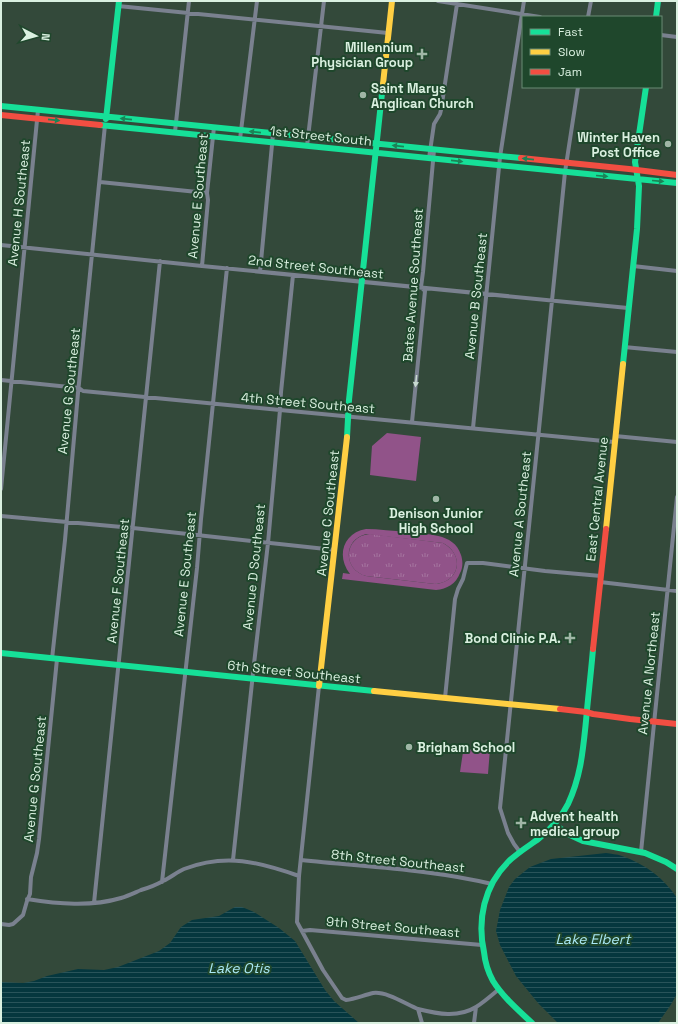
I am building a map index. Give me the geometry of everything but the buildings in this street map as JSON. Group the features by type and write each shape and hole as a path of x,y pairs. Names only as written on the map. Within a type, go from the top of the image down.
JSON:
{"main road":[{"name":"Avenue C Southeast","path":"319,686 348,431 349,400 361,282 392,1"},
{"path":"656,16 658,1"},
{"path":"105,125 118,3"},
{"path":"636,170 635,162 646,88"},
{"name":"1st Street South","path":"1,106 677,175"},
{"name":"1st Street South","path":"1,114 38,119 677,183"},
{"name":"East Central Avenue","path":"532,1023 499,989 488,972 482,945 482,917 485,899 496,875 509,861 543,836 555,825 567,807 575,787 580,765 633,266 639,198 639,179 636,170"},
{"name":"6th Street Southeast","path":"1,653 252,680 510,704 677,724"},
{"path":"555,825 574,837 587,842 641,852 666,862 677,869"}],"street":[{"path":"175,132 189,1"},
{"path":"240,139 257,1"},
{"path":"307,146 324,1"},
{"path":"438,1 534,16"},
{"name":"Avenue B Southeast","path":"473,428 499,165 524,1"},
{"path":"588,16 591,1"},
{"path":"118,3 188,13 388,33"},
{"name":"Bates Avenue Southeast","path":"412,422 424,291 422,288 434,124 441,110 457,4"},
{"path":"662,35 677,37"},
{"name":"Avenue A Southeast","path":"520,852 508,832 500,808 565,172 578,88"},
{"name":"Avenue H Southeast","path":"1,489 38,110"},
{"name":"Avenue G Southeast","path":"1,924 13,924 23,915 30,894 31,877 37,853 79,388 105,125"},
{"name":"Avenue E Southeast","path":"202,266 208,200 207,194 214,127"},
{"path":"260,272 273,134"},
{"path":"100,182 207,194"},
{"name":"2nd Street Southeast","path":"1,245 628,308"},
{"name":"Avenue F Southeast","path":"94,903 160,261"},
{"path":"633,266 677,270"},
{"name":"Avenue E Southeast","path":"162,882 200,536 200,519 227,268"},
{"name":"Avenue D Southeast","path":"233,860 268,543 293,275"},
{"path":"624,347 677,352"},
{"name":"4th Street Southeast","path":"1,380 79,388 83,391 539,435 677,442"},
{"name":"Avenue A Northeast","path":"641,852 677,497"},
{"path":"1,516 133,528 335,550"},
{"path":"445,698 455,599 468,563 483,563 677,591"},
{"name":"Avenue C Southeast","path":"319,686 299,876 298,922 323,970 342,998 346,1000 375,993 400,1000 418,1009"},
{"path":"28,899 70,904 94,903 121,898 162,882 183,869 219,860 233,860 262,864 299,876"},
{"name":"8th Street Southeast","path":"301,860 439,874 473,879 492,884"},
{"name":"9th Street Southeast","path":"302,931 318,931 482,945"},
{"path":"422,1023 418,1009 439,1014 460,1014 476,1007 499,989"},
{"path":"474,1023 476,1007"}],"green space":[{"path":"387,433 421,437 416,481 370,475 372,446"},
{"path":"366,529 381,530 446,538 452,542 461,555 461,571 454,583 436,590 342,579 343,573 350,574 343,560 344,546 347,540 358,531","holes":["366,534 443,543 455,554 457,567 450,578 435,584 366,576 358,572 353,567 349,555 353,542 358,537"]},
{"path":"370,534 443,543 455,554 457,567 450,578 435,584 366,576 352,567 349,560 349,553 355,540 361,536"},
{"path":"475,748 490,749 488,774 460,772 463,752"}],"water":[{"name":"Lake Elbert","path":"606,853 616,854 630,859 653,872 666,884 677,898 677,994 658,1023 558,1023 538,1003 516,976 500,945 496,931 500,910 509,887 515,879 530,867 551,859"},
{"name":"Lake Otis","path":"235,907 242,907 254,912 279,928 295,941 325,990 334,1001 359,1023 1,1023 1,982 23,983 78,969 104,970 118,967 159,951 170,943 181,927 192,920 219,916"}],"traffic: fast":[{"path":"106,119 119,1"},
{"path":"656,16 658,1"},
{"path":"347,437 349,400 383,84"},
{"path":"623,364 637,229 639,186 635,162 646,88"},
{"path":"1,106 521,158"},
{"path":"100,125 677,183"},
{"path":"532,1023 506,998 491,978 486,963 482,940 482,916 488,893 500,871 511,859 551,828 559,819 568,804 579,773 593,649"},
{"path":"1,653 374,691"},
{"path":"555,825 570,835 583,841 645,853 666,862 677,869"}],"traffic: slow":[{"path":"383,84 392,1"},
{"path":"606,529 623,364"},
{"path":"319,686 347,437"},
{"path":"374,691 560,709"}],"traffic: jam":[{"path":"1,115 100,125"},
{"path":"521,158 677,175"},
{"path":"593,649 606,529"},
{"path":"560,709 677,724"}],"place":[{"name":"Millennium Physician Group","path":"422,54"},
{"name":"Saint Marys Anglican Church","path":"363,95"},
{"name":"Winter Haven Post Office","path":"668,144"},
{"name":"Denison Junior High School","path":"436,499"},
{"name":"Bond Clinic P.A.","path":"570,638"},
{"name":"Brigham School","path":"409,747"},
{"name":"Advent health medical group","path":"521,823"}]}
